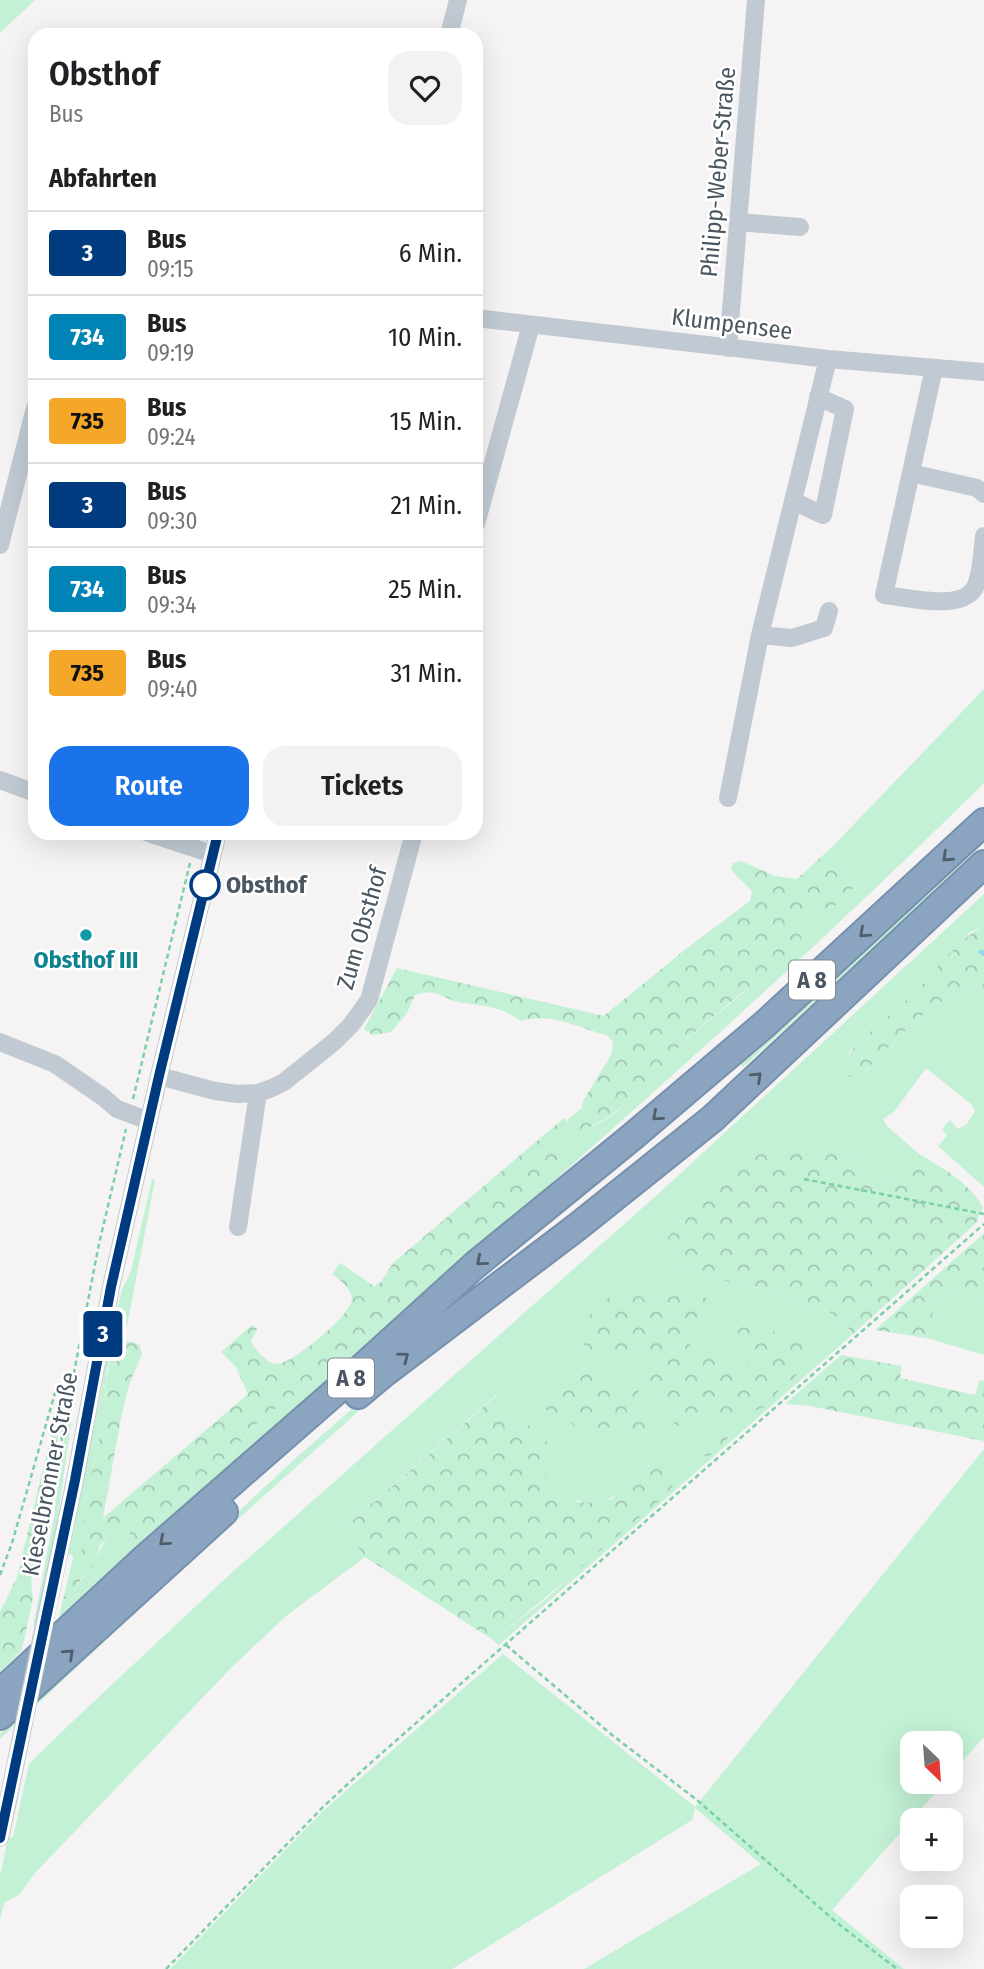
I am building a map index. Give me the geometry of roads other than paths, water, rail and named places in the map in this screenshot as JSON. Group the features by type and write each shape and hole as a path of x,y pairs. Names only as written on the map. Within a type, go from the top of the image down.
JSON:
{"highway":[{"name":"A 8","path":"0,1693 144,1559 475,1265 765,1024 984,822"},
{"name":"A 8","path":"0,1716 266,1474 383,1374 577,1227 712,1119 984,864"}],"street":[{"path":"451,28 458,0"},
{"name":"Philipp-Weber-Straße","path":"728,348 756,0"},
{"path":"738,222 800,227"},
{"name":"Klumpensee","path":"483,319 828,359 984,372"},
{"path":"483,499 531,325"},
{"path":"728,798 760,635 828,359"},
{"path":"934,368 884,595 952,603 964,598 976,587 984,536"},
{"path":"793,501 823,514 845,410 818,397"},
{"path":"0,545 28,435"},
{"path":"911,473 977,488 984,494"},
{"path":"760,635 792,638 824,628 829,611"},
{"path":"0,780 28,790"},
{"path":"169,840 212,854"},
{"name":"Kieselbronner Straße","path":"0,1838 111,1287 216,840"},
{"name":"Zum Obsthof","path":"159,1076 215,1091 258,1093 284,1082 334,1042 351,1025 369,1000 412,840"},
{"path":"0,1042 55,1064 117,1109 149,1121"},
{"path":"238,1227 258,1093"}],"place":[{"name":"Obsthof","path":"205,885"},
{"name":"Obsthof III","path":"86,935"}]}
